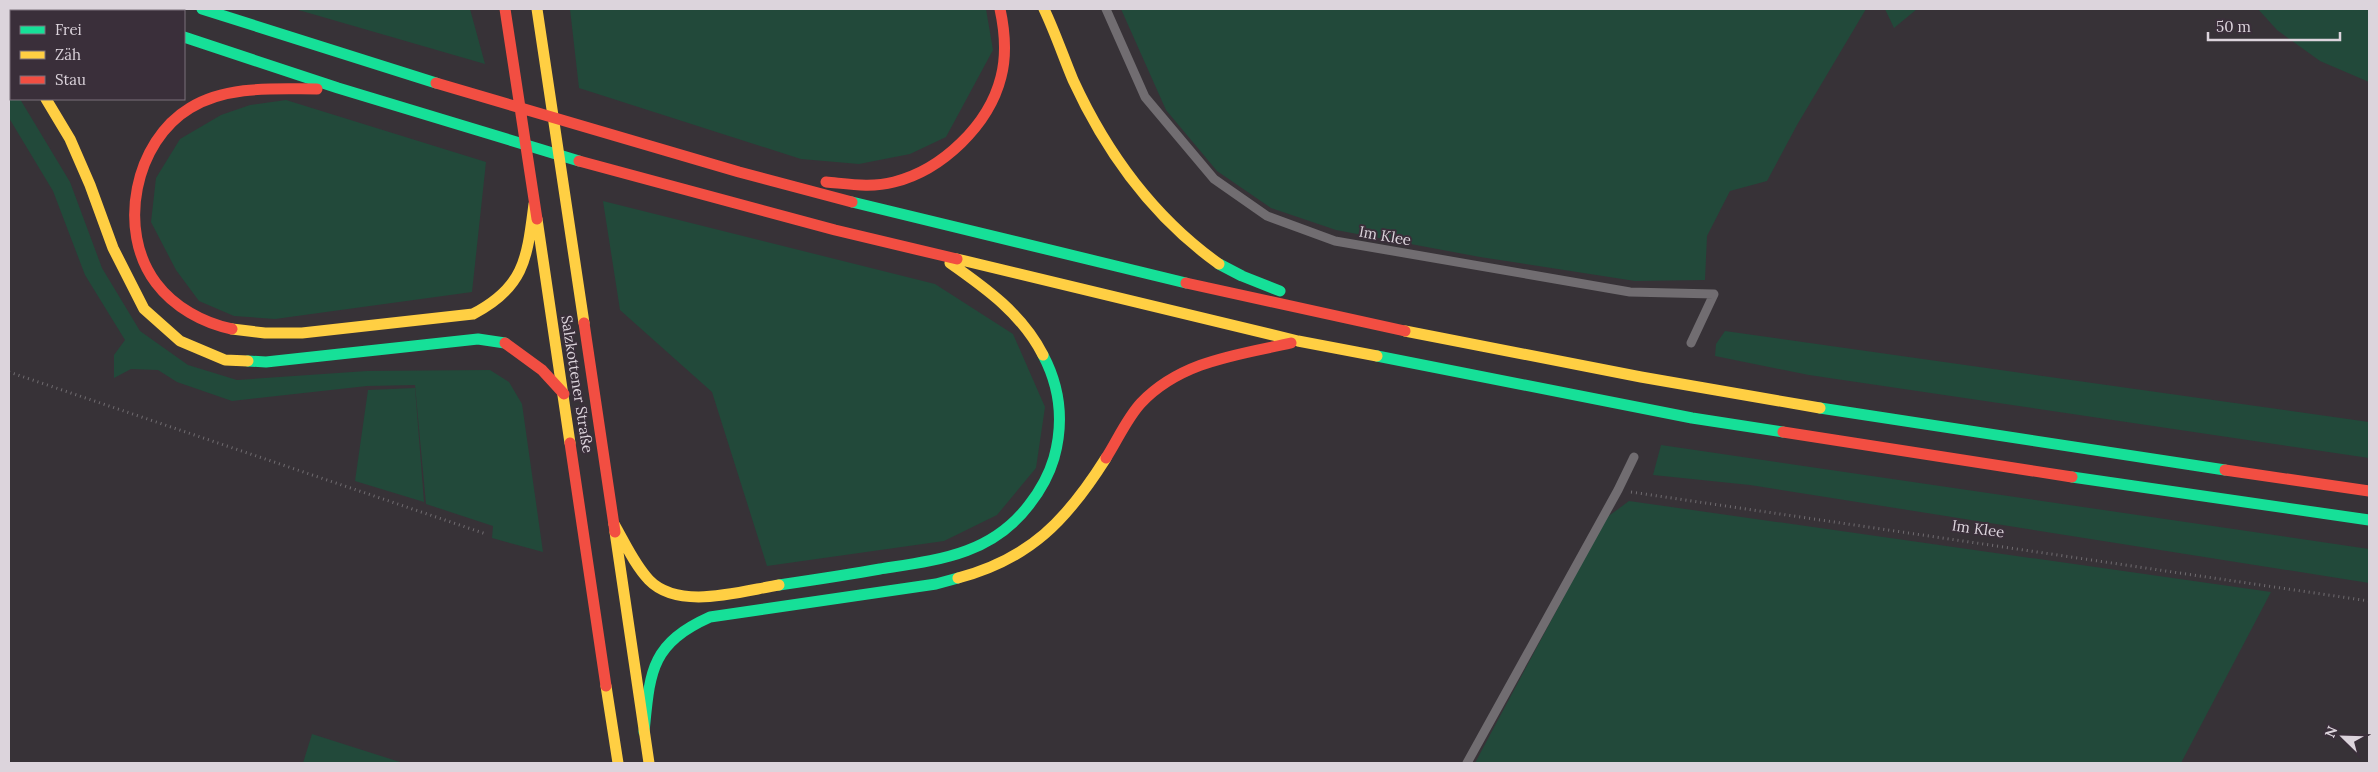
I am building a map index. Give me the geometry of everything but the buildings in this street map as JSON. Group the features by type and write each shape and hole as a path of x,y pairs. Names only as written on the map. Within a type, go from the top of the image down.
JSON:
{"highway":[{"path":"202,9 483,96 752,175 945,226 1336,316 1637,377 1809,406 1982,434 2369,490"},
{"name":"Salzkottener Straße","path":"505,9 618,763"},
{"name":"Salzkottener Straße","path":"537,9 649,763"},
{"path":"752,175 875,186 908,178 936,163 962,142 983,118 998,86 1005,50 1004,25 1000,9"},
{"path":"1044,9 1073,80 1097,128 1127,178 1169,225 1222,265 1336,316"},
{"path":"185,37 338,88 587,163 835,230 1298,341 1692,418 2213,499 2369,520"},
{"path":"338,88 244,90 199,105 176,118 159,137 145,163 139,186 135,210 136,233 150,275 167,294 184,308 209,323 248,333 297,333 473,314 490,307 506,295 520,276 528,249 534,204"},
{"path":"47,100 70,138 90,185 113,248 133,291 144,309 180,341 225,360 266,362 478,339 501,341 525,355 564,394"},
{"path":"614,524 648,580 668,593 686,596 710,596 931,561 973,549 1008,528 1029,506 1048,476 1060,441 1062,408 1054,374 1034,336 1004,302 940,255"},
{"path":"644,732 651,676 656,657 671,637 691,624 710,617 936,584 978,573 1014,557 1046,535 1086,488 1140,404 1166,382 1207,361 1298,341"}],"lane":[{"name":"Im Klee","path":"1106,9 1145,97 1214,179 1267,216 1335,242 1630,292 1714,294 1691,343"},
{"path":"1467,763 1618,490 1634,457"}],"path":[{"path":"9,372 486,534"},
{"name":"Im Klee","path":"1618,490 2369,600"}],"green space":[{"path":"295,9 470,9 485,64"},
{"path":"570,9 986,9 993,50 946,137 910,154 859,164 801,159 579,88"},
{"path":"1121,9 1866,9 1797,125 1767,181 1730,191 1707,236 1705,280 1635,281 1480,257 1336,230 1271,208 1217,171 1166,110"},
{"path":"1885,9 1917,9 1894,28"},
{"path":"2258,9 2369,9 2369,82 2320,61 2277,30"},
{"path":"9,80 10,100 21,100 70,182 102,268 140,331 188,365 237,380 367,371 490,370 509,382 522,404 543,552 492,538 493,526 426,504 415,385 367,386 232,401 177,382 158,370 131,369 114,378 114,355 125,340 85,275 53,191 9,118"},
{"path":"286,100 486,162 472,292 275,319 234,316 199,301 176,270 151,222 156,178 180,139 221,115 250,105"},
{"path":"603,201 935,284 1013,334 1045,407 1036,468 997,515 944,541 767,566 712,392 620,310"},
{"path":"1725,331 2369,422 2369,458 1809,375 1715,356 1716,344"},
{"path":"415,388 424,502 355,481 368,390"},
{"path":"1661,445 2369,549 2369,583 1750,485 1653,475"},
{"path":"1629,501 2271,592 2181,763 1475,763 1606,518"},
{"path":"312,734 403,763 303,763"}],"traffic: fast":[{"path":"202,9 436,83"},
{"path":"185,37 338,88 579,161"},
{"path":"852,202 1186,283"},
{"path":"1219,264 1242,276 1280,291"},
{"path":"248,361 266,362 478,339 505,343"},
{"path":"779,585 943,558 980,545 998,535 1014,522 1029,505 1044,483 1057,445 1060,419 1057,393 1054,380 1043,355"},
{"path":"1377,356 1692,418 1783,432"},
{"path":"1820,408 2225,470"},
{"path":"2072,477 2369,520"},
{"path":"644,732 648,693 652,676 664,649 690,627 710,617 936,584 958,578"}],"traffic: slow":[{"path":"100,9 104,10"},
{"path":"537,9 584,323"},
{"path":"1044,9 1086,107 1117,158 1134,182 1173,226 1219,264"},
{"path":"47,100 70,139 90,185 113,248 144,309 180,341 225,360 248,361"},
{"path":"232,329 265,333 302,333 473,314 490,304 513,282 525,255 534,204"},
{"path":"537,219 570,443"},
{"path":"957,259 1298,341 1377,356"},
{"path":"950,263 1002,303 1025,327 1043,355"},
{"path":"1405,331 1641,377 1820,408"},
{"path":"958,578 1006,560 1044,534 1077,500 1106,458"},
{"path":"614,524 630,553 649,580 662,589 677,595 693,597 711,596 779,585"},
{"path":"615,532 649,763"},
{"path":"606,686 618,763"}],"traffic: jam":[{"path":"505,9 537,219"},
{"path":"826,182 868,185 894,182 912,176 929,167 961,143 986,112 995,95 1001,77 1005,43 1000,9"},
{"path":"436,83 739,172 852,202"},
{"path":"232,329 210,323 180,307 163,292 144,262 137,238 135,213 137,188 145,164 156,142 171,123 190,108 204,101 220,95 252,90 317,89"},
{"path":"579,161 835,230 957,259"},
{"path":"1186,283 1405,331"},
{"path":"584,323 615,532"},
{"path":"505,343 542,370 564,394"},
{"path":"1106,458 1141,403 1174,378 1192,369 1230,356 1291,343"},
{"path":"1783,432 2072,477"},
{"path":"570,443 606,686"},
{"path":"2225,470 2369,491"}]}
